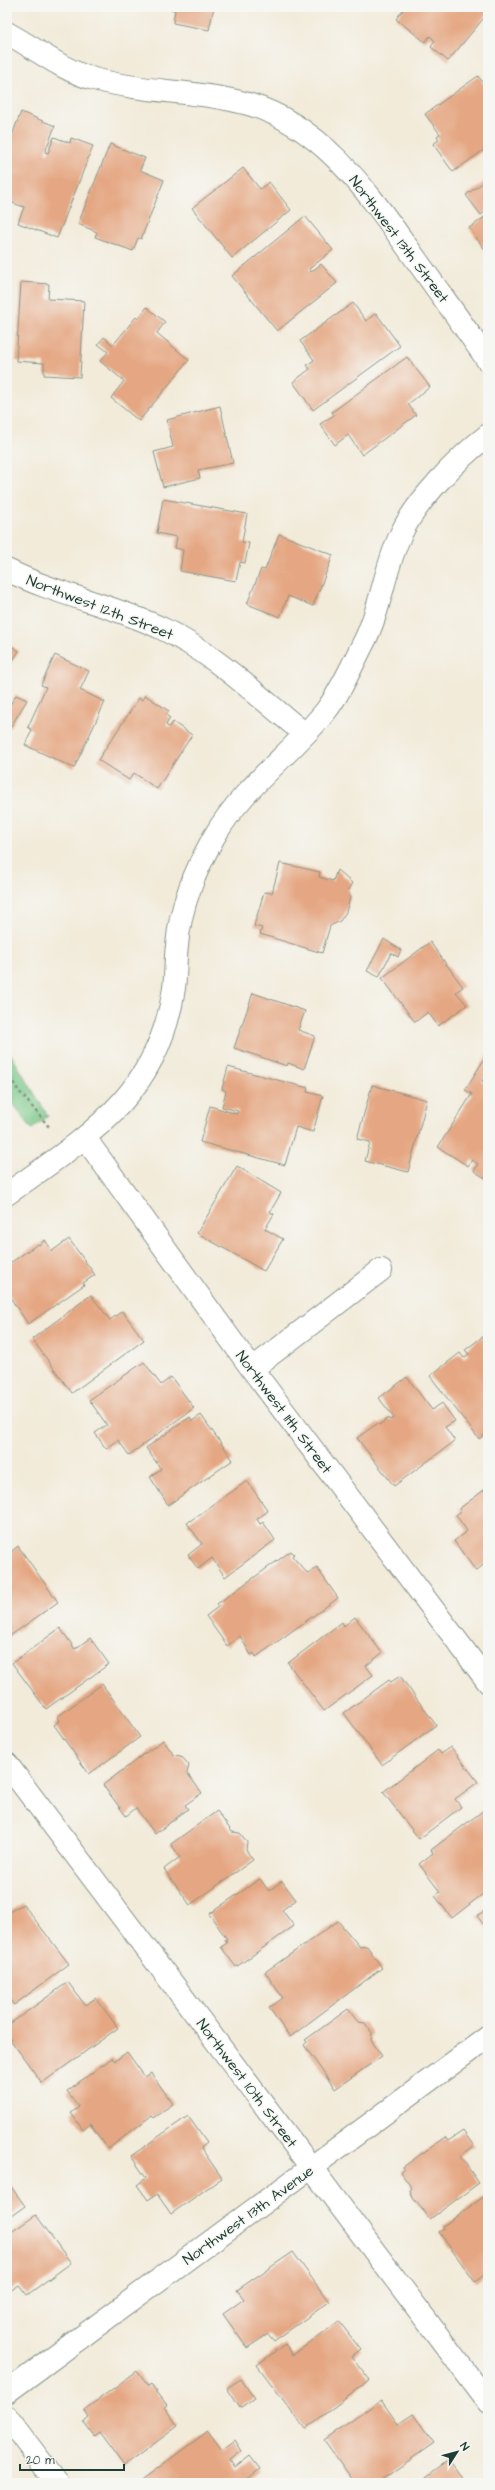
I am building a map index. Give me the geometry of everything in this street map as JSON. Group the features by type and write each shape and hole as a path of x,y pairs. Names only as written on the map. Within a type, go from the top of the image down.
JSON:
{"street":[{"name":"Northwest 13th Street","path":"7,33 92,79 124,86 211,96 249,105 281,117 329,152 364,188 488,361"},
{"path":"7,1194 77,1144 111,1115 140,1082 159,1050 174,988 177,944 185,900 199,863 220,827 252,788 326,711 368,634 400,536 423,501 461,456 488,435"},
{"name":"Northwest 12th Street","path":"7,570 48,587 105,606 162,628 194,645 224,666 304,733"},
{"name":"Northwest 11th Street","path":"77,1144 252,1369 488,1682"},
{"path":"252,1369 381,1270"},
{"name":"Northwest 10th Street","path":"7,1764 488,2402"},
{"name":"Northwest 13th Avenue","path":"7,2392 488,2037"},
{"path":"7,2417 57,2483"}],"path":[{"path":"7,1072 18,1090 77,1144"}],"green space":[{"path":"7,1048 48,1116 32,1129 7,1095"}],"building":[{"path":"214,7 209,30 173,23 175,10 163,8"},
{"path":"405,7 488,7 488,13 448,61 431,47 435,41 430,36 425,42 396,19"},
{"path":"478,76 488,89 488,147 453,172 433,144 439,140 437,136 440,134 425,114"},
{"path":"21,112 55,126 45,152 48,153 54,137 70,143 71,138 93,146 57,238 18,223 24,207 7,201 7,148"},
{"path":"110,144 145,158 140,170 164,180 141,239 138,238 133,251 95,237 97,232 78,224"},
{"path":"243,168 260,189 269,182 291,210 232,258 192,208"},
{"path":"488,179 488,210 481,215 466,195"},
{"path":"488,215 488,254 469,228"},
{"path":"305,216 333,250 309,269 311,272 321,264 337,283 277,331 232,276"},
{"path":"21,282 49,284 48,299 84,301 80,377 44,375 44,363 16,361"},
{"path":"353,303 366,321 376,313 400,346 313,410 293,382 310,369 307,365 314,360 300,341"},
{"path":"147,307 165,322 157,333 189,360 139,421 111,398 124,381 100,361 108,352 98,344 104,337 113,345 136,317 138,319"},
{"path":"407,357 430,387 408,404 416,415 362,455 348,435 335,445 320,424 334,415 332,412"},
{"path":"220,406 233,463 198,470 200,478 163,487 154,452 173,447 167,420"},
{"path":"163,499 247,514 242,542 249,543 245,563 240,562 236,581 180,571 183,550 175,548 177,537 157,533"},
{"path":"279,534 333,555 313,606 288,596 280,617 247,604 261,569 265,570"},
{"path":"7,643 19,651 7,669"},
{"path":"55,655 89,671 80,690 105,702 74,768 25,745 32,730 28,727 46,687 41,685"},
{"path":"16,695 27,700 10,728 7,726 7,710"},
{"path":"145,695 169,711 166,715 170,718 166,725 169,727 173,722 192,735 157,789 134,773 129,780 98,760 139,698 142,700"},
{"path":"280,863 320,872 319,877 333,881 337,870 352,883 348,890 350,898 346,912 340,921 330,926 322,953 260,934 262,928 254,926 264,892 272,893"},
{"path":"384,939 401,950 398,957 391,953 379,977 367,971"},
{"path":"430,942 463,987 456,992 467,1005 438,1026 428,1012 415,1022 382,978"},
{"path":"253,993 305,1011 298,1030 315,1036 304,1069 288,1063 287,1066 234,1048"},
{"path":"488,1053 488,1071 482,1081 488,1085 488,1180 474,1171 478,1164 472,1160 468,1166 438,1147 472,1094 465,1090"},
{"path":"228,1067 308,1088 307,1092 323,1096 313,1132 296,1127 285,1165 200,1142 210,1106 237,1114 238,1111 222,1107 226,1091 222,1089"},
{"path":"372,1085 427,1100 408,1172 365,1161 370,1142 357,1139"},
{"path":"237,1166 281,1193 270,1212 274,1214 265,1229 283,1239 264,1271 197,1233"},
{"path":"69,1239 95,1275 83,1283 84,1285 28,1324 7,1293 7,1265 45,1240 52,1251"},
{"path":"91,1295 110,1320 122,1311 144,1340 72,1393 32,1339"},
{"path":"485,1335 488,1339 488,1432 479,1439 430,1376 460,1353 464,1358 469,1354 465,1350"},
{"path":"144,1362 161,1385 171,1377 194,1408 129,1455 118,1440 106,1449 95,1433 107,1425 89,1400"},
{"path":"407,1377 432,1410 442,1403 455,1421 445,1427 455,1441 394,1486 357,1438 378,1423 379,1425 389,1418 390,1420 394,1418 379,1398"},
{"path":"201,1415 233,1460 168,1505 150,1477 161,1469 146,1448 190,1417 192,1421"},
{"path":"247,1481 268,1511 257,1519 260,1524 263,1522 275,1540 225,1577 212,1558 198,1569 188,1555 202,1544 187,1523"},
{"path":"488,1487 488,1561 476,1571 454,1541 467,1531 456,1515 461,1511 459,1509"},
{"path":"18,1546 58,1602 7,1638 7,1555"},
{"path":"291,1551 294,1554 292,1556 308,1574 317,1568 338,1598 256,1657 254,1653 251,1655 240,1636 227,1646 206,1616 219,1606 217,1604"},
{"path":"355,1617 382,1653 366,1666 373,1675 324,1711 288,1663 342,1622 344,1626"},
{"path":"60,1628 75,1649 90,1638 109,1664 46,1709 12,1663"},
{"path":"400,1676 436,1725 382,1765 344,1713 389,1680 391,1682"},
{"path":"102,1684 140,1737 89,1774 54,1725 59,1721 57,1717"},
{"path":"163,1740 174,1755 181,1756 189,1765 187,1773 202,1793 185,1805 188,1809 155,1834 136,1808 126,1816 103,1785"},
{"path":"451,1747 478,1782 455,1799 461,1807 419,1839 383,1792 438,1750 441,1754"},
{"path":"488,1807 488,1890 452,1918 435,1896 440,1892 419,1864 433,1853 431,1850"},
{"path":"217,1811 232,1832 240,1833 247,1842 246,1850 253,1860 190,1905 164,1869 180,1857 171,1844"},
{"path":"260,1879 269,1891 282,1881 296,1900 282,1910 294,1926 236,1967 221,1947 227,1943 225,1940 227,1939 209,1914"},
{"path":"23,1904 69,1964 14,2005 10,2000 7,2003 7,1913"},
{"path":"488,1908 488,1930 477,1916"},
{"path":"338,1921 360,1947 367,1946 382,1968 290,2037 269,2008 283,1998 265,1972"},
{"path":"68,1982 85,2005 96,1998 118,2028 42,2083 7,2035 7,2026"},
{"path":"348,2009 358,2022 365,2023 372,2033 371,2040 382,2056 335,2089 304,2045 307,2042 305,2040"},
{"path":"127,2052 145,2077 151,2073 173,2104 153,2118 151,2116 108,2149 90,2124 83,2130 71,2113 79,2107 67,2091 112,2058 115,2061"},
{"path":"188,2116 207,2143 201,2148 222,2178 171,2214 157,2194 148,2200 137,2185 146,2178 131,2156"},
{"path":"463,2131 474,2146 460,2156 479,2183 430,2219 413,2198 410,2190 412,2188 400,2172 404,2169 403,2167 445,2137 448,2141"},
{"path":"7,2181 25,2206 7,2219"},
{"path":"485,2196 488,2199 488,2272 475,2282 439,2232 444,2229 443,2226"},
{"path":"36,2215 71,2263 27,2295 19,2285 7,2293 7,2235"},
{"path":"293,2252 329,2302 274,2341 268,2334 247,2348 223,2314 244,2299 237,2290"},
{"path":"339,2321 361,2350 352,2357 370,2380 305,2429 257,2365 285,2344 293,2355"},
{"path":"137,2371 148,2386 151,2384 167,2405 164,2407 178,2426 124,2466 99,2432 94,2436 84,2422 89,2418 84,2410"},
{"path":"241,2379 254,2398 240,2408 227,2388"},
{"path":"381,2400 398,2424 413,2414 434,2443 377,2483 355,2483 324,2440"},
{"path":"208,2431 222,2450 235,2440 242,2451 230,2460 235,2468 250,2456 260,2469 245,2481 246,2483 138,2483"},
{"path":"449,2460 466,2483 418,2483"}]}
